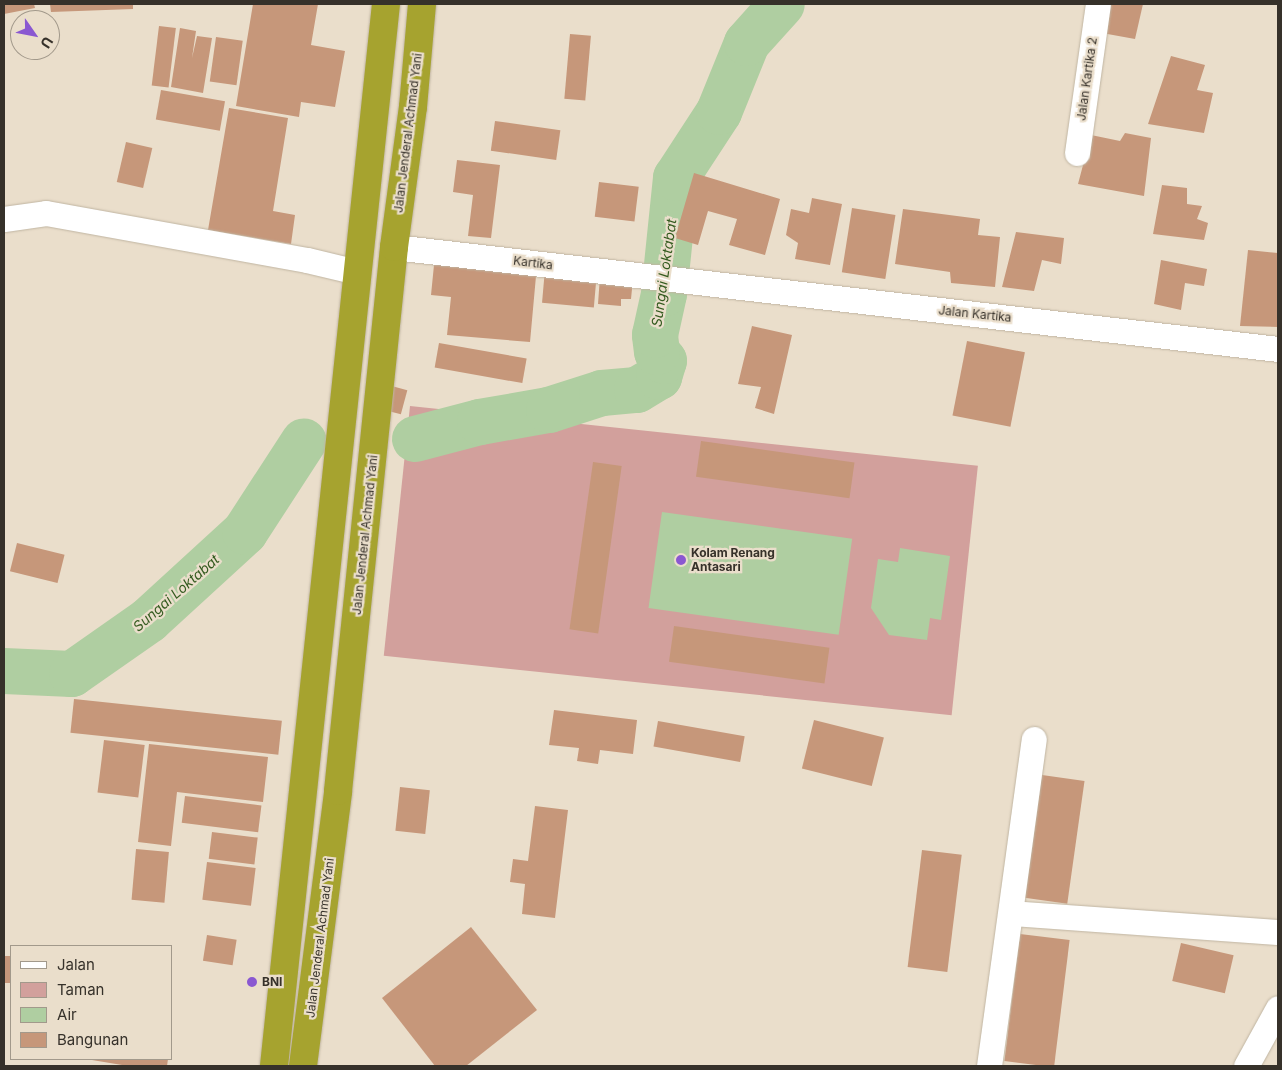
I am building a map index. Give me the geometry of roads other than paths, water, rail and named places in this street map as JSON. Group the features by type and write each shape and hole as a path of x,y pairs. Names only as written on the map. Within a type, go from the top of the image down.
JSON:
{"highway":[{"path":"274,1066 311,710 319,654 336,468 386,4"},
{"name":"Jalan Jenderal Achmad Yani","path":"303,1066 316,977 320,928 338,791 394,248 414,107 422,4"},
{"path":"319,654 352,652"}],"street":[{"name":"Jalan Kartika 2","path":"1077,153 1098,4"},
{"path":"4,219 46,213 307,260 357,272"},
{"name":"Kartika","path":"394,248 663,278"},
{"name":"Jalan Kartika","path":"663,278 1278,349"},
{"path":"989,1066 1034,739"},
{"path":"1010,913 1278,932"},
{"path":"1246,1066 1278,1008"}],"water":[{"path":"662,512 852,539 839,635 649,608"},
{"path":"900,548 950,556 941,620 930,618 927,640 889,635 871,608 878,559 898,562"}],"waterway":[{"name":"Sungai Loktabat","path":"415,439 480,422 549,410 602,393 637,390 659,377 664,361 657,352 655,335 664,294 676,178 719,112 747,43 782,4"},
{"name":"Sungai Loktabat","path":"4,671 72,674 149,620 245,532 304,441"}],"place":[{"name":"Kolam Renang Antasari","path":"681,560"},
{"name":"BNI","path":"252,982"}]}
